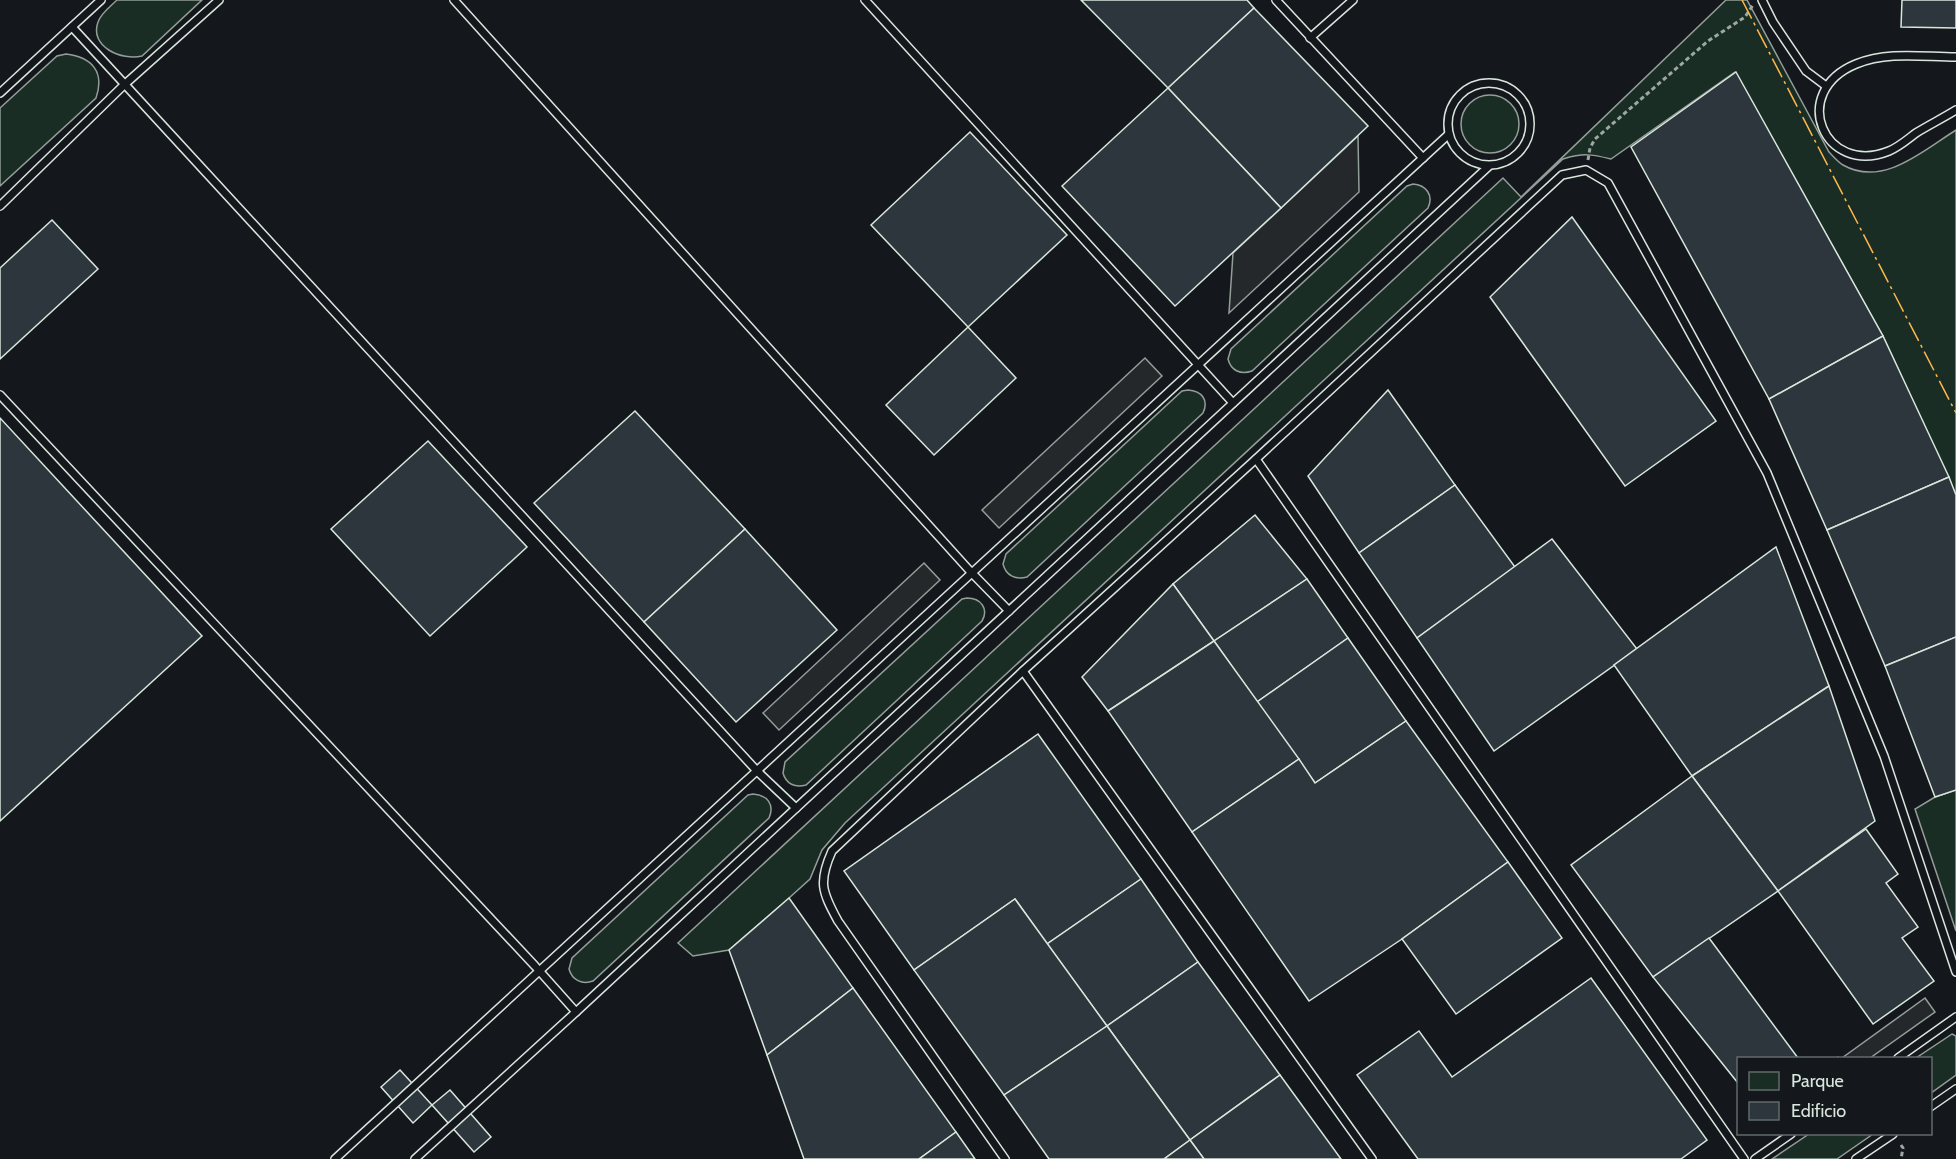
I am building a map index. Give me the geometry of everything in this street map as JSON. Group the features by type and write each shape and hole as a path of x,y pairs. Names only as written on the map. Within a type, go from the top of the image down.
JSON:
{"lane":[{"path":"0,93 101,0"},
{"path":"0,206 124,85 219,0"},
{"path":"454,0 972,573 1009,611"},
{"path":"865,0 1233,403"},
{"path":"1276,0 1423,158"},
{"path":"1310,38 1353,0"},
{"path":"1762,0 1773,22 1806,71 1826,86"},
{"path":"72,27 757,771 796,808"},
{"path":"1956,57 1889,56 1857,63 1836,74 1826,86 1820,102 1820,124 1832,143 1855,156 1890,151 1956,110"},
{"path":"1486,83 1500,84 1513,90 1529,111 1531,124 1530,137 1514,158 1502,164 1489,166 1476,164 1464,158 1455,147 1449,134 1448,120 1452,106 1460,94 1472,86 1486,83"},
{"path":"335,1159 1449,134"},
{"path":"415,1159 1489,166"},
{"path":"1005,1159 838,921 822,884 825,866 832,850 1562,175 1586,170 1608,183 1767,473 1884,756 1956,972"},
{"path":"0,394 576,1012"},
{"path":"1256,459 1744,1159"},
{"path":"1023,671 1372,1159"},
{"path":"1901,1057 1956,1017"},
{"path":"1932,1106 1956,1089"},
{"path":"1755,1159 1790,1135"},
{"path":"1856,1159 1892,1135"}],"path":[{"path":"1586,170 1590,148 1595,139 1708,41 1745,17 1755,0"},
{"path":"1901,1145 1903,1148 1901,1159"}],"green space":[{"path":"117,0 202,0 142,56 134,57 109,50 98,39 96,31 99,19"},
{"path":"1726,0 1747,0 1829,152 1843,165 1858,171 1873,172 1888,169 1917,156 1956,130 1956,495 1883,336 1735,72 1611,159 1587,155 1563,159 845,823 822,850 810,879 789,898 729,950 693,956 678,943 1503,178 1521,197"},
{"path":"66,54 83,58 94,67 99,81 96,98 0,186 0,108 57,56"},
{"path":"1490,95 1501,97 1514,108 1519,124 1517,135 1506,148 1490,153 1479,151 1466,140 1461,124 1463,113 1474,100"},
{"path":"1413,184 1422,186 1428,192 1430,203 1428,208 1252,371 1240,372 1234,369 1228,359 1231,349 1407,186"},
{"path":"1182,391 1197,392 1205,400 1203,413 1027,577 1019,578 1009,574 1003,564 1006,554"},
{"path":"967,598 980,602 984,608 982,621 806,785 795,785 789,782 783,773 785,762 962,599"},
{"path":"1956,790 1956,931 1915,809 1935,797"},
{"path":"748,795 762,796 768,801 771,808 769,818 593,981 581,982 575,979 569,969 572,958"},
{"path":"1952,1034 1956,1036 1956,1075 1932,1092 1932,1057 1918,1057"},
{"path":"1808,1135 1872,1135 1837,1159 1772,1159"}],"shaded area":[{"path":"1358,136 1359,192 1229,313 1233,253"},
{"path":"1145,358 1162,376 999,528 982,510"},
{"path":"924,563 940,580 779,730 763,713"},
{"path":"1925,998 1935,1012 1871,1057 1843,1057"}],"building":[{"path":"1081,0 1247,0 1254,8 1168,88"},
{"path":"1902,0 1956,0 1956,28 1901,27"},
{"path":"1254,8 1368,126 1281,208 1168,88"},
{"path":"1736,72 1883,336 1769,399 1631,147"},
{"path":"1168,88 1281,208 1175,306 1062,186"},
{"path":"970,132 1067,235 968,327 871,225"},
{"path":"1572,217 1716,421 1625,486 1490,297"},
{"path":"52,220 98,269 0,359 0,268"},
{"path":"968,327 1016,378 934,455 886,405"},
{"path":"1883,336 1949,477 1827,530 1769,399"},
{"path":"1388,390 1455,485 1359,553 1308,476"},
{"path":"635,411 745,529 644,622 534,503"},
{"path":"0,418 202,636 0,821"},
{"path":"428,441 527,547 430,636 331,529"},
{"path":"1949,477 1956,495 1956,637 1885,666 1827,530"},
{"path":"1455,485 1515,567 1417,638 1359,553"},
{"path":"1255,515 1307,579 1214,641 1173,584"},
{"path":"745,529 837,630 736,722 644,622"},
{"path":"1552,539 1637,649 1494,751 1417,638"},
{"path":"1776,547 1829,686 1692,776 1614,665"},
{"path":"1307,579 1348,638 1257,702 1214,641"},
{"path":"1173,584 1214,641 1108,711 1082,677"},
{"path":"1956,637 1956,790 1935,797 1885,666"},
{"path":"1348,638 1406,721 1315,783 1257,702"},
{"path":"1214,641 1299,759 1192,832 1108,711"},
{"path":"1829,686 1875,821 1778,891 1692,776"},
{"path":"1406,721 1508,862 1402,939 1309,1001 1192,832 1299,759 1315,783"},
{"path":"1038,734 1141,879 1047,944 1015,899 914,970 844,871"},
{"path":"1692,776 1778,891 1653,977 1571,865"},
{"path":"1866,829 1898,874 1886,883 1918,927 1902,938 1934,981 1873,1024 1778,891"},
{"path":"1508,862 1562,938 1456,1014 1402,939"},
{"path":"1141,879 1198,962 1107,1026 1047,944"},
{"path":"789,898 853,988 767,1055 729,950"},
{"path":"1015,899 1107,1026 1004,1095 914,970"},
{"path":"1709,938 1797,1057 1737,1057 1737,1082 1653,977"},
{"path":"1198,962 1280,1075 1190,1140 1107,1026"},
{"path":"1591,978 1707,1140 1681,1159 1418,1159 1357,1075 1419,1031 1452,1077"},
{"path":"853,988 956,1132 919,1159 804,1159 767,1055"},
{"path":"1107,1026 1190,1140 1164,1159 1049,1159 1004,1095"},
{"path":"400,1070 432,1105 413,1123 381,1087"},
{"path":"1280,1075 1341,1159 1204,1159 1190,1140"},
{"path":"450,1090 491,1137 474,1152 432,1105"},
{"path":"956,1132 975,1159 919,1159"},
{"path":"1190,1140 1204,1159 1164,1159"}],"power":[{"path":"1742,0 1956,413"}]}
